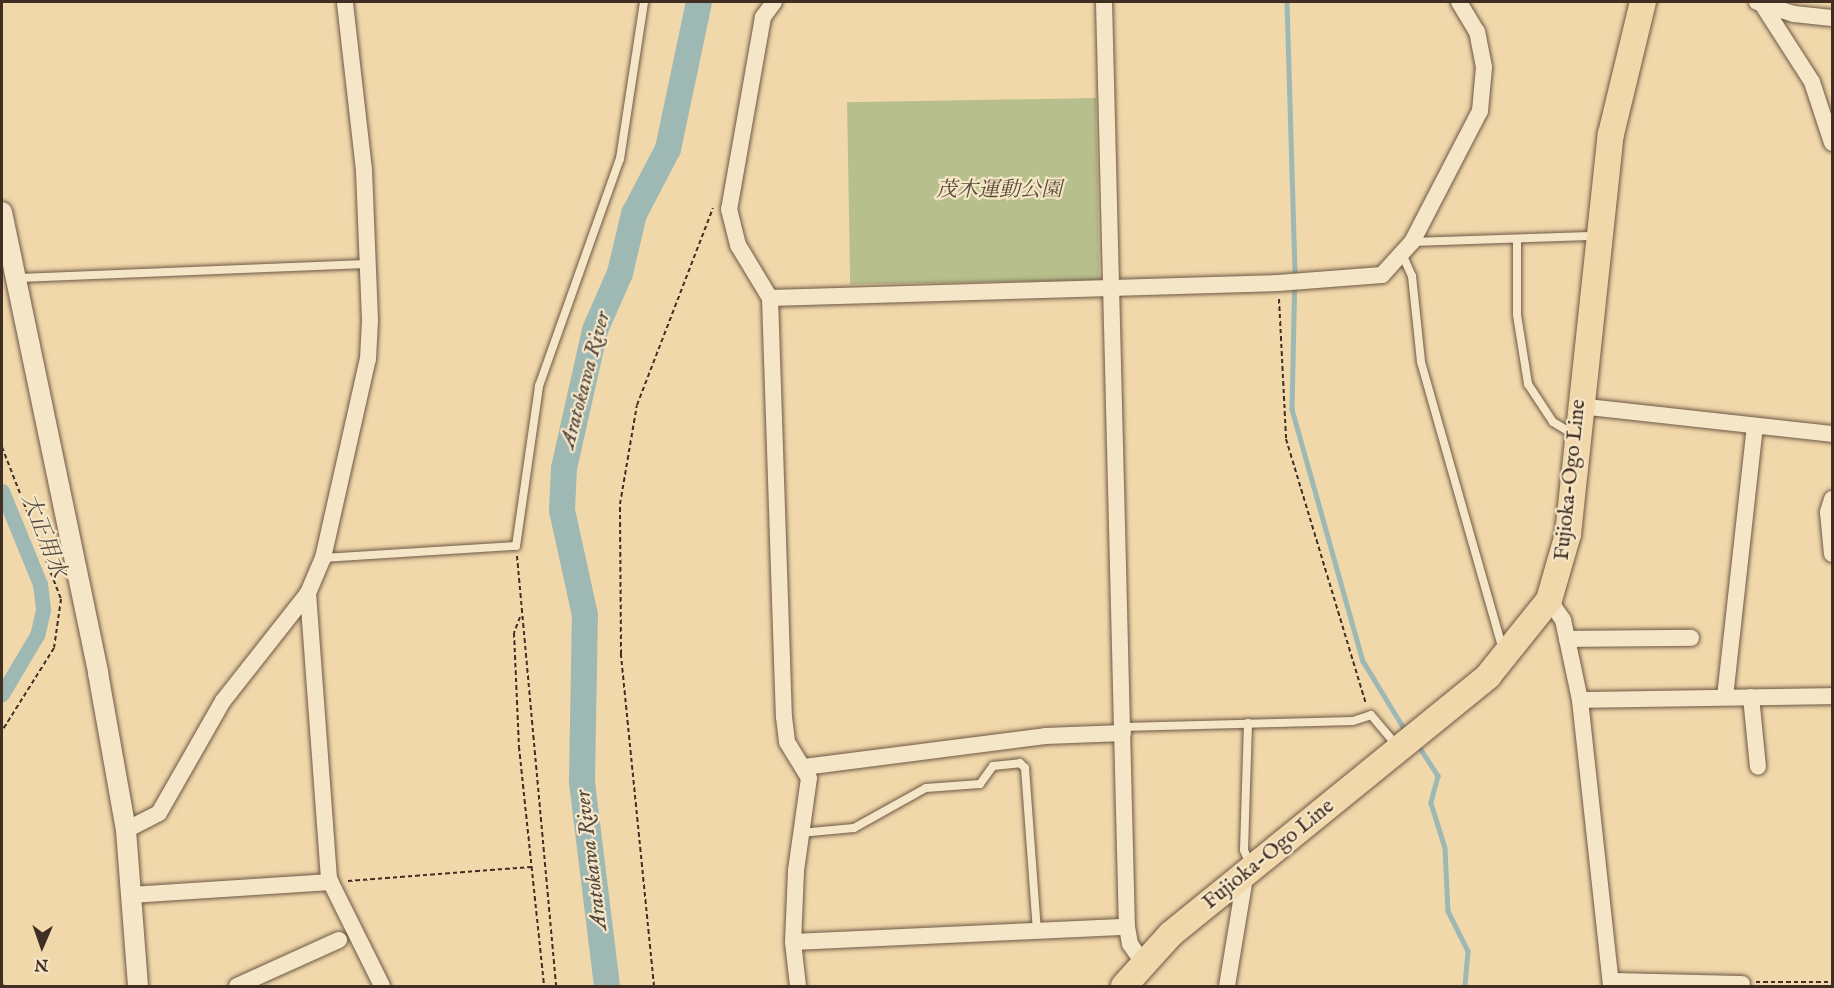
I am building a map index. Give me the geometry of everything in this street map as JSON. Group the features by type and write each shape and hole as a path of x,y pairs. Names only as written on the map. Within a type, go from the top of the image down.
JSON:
{"main road":[{"name":"Fujioka-Ogo Line","path":"1124,987 1142,961 1248,869 1400,750 1507,658 1549,600 1568,534 1597,236 1617,103 1643,2"}],"street":[{"path":"126,830 159,813 223,701 308,594 323,558 368,359 368,264 364,170 345,2"},
{"path":"774,2 763,17 729,209 738,244 770,298 784,717 788,742 809,778 799,833 793,942 798,987"},
{"path":"1104,2 1127,927 1130,944 1142,961"},
{"path":"770,298 1278,283 1382,275 1403,256 1412,242 1472,132 1485,90 1477,32 1459,2"},
{"path":"1759,3 1833,18"},
{"path":"1759,3 1812,82 1833,142"},
{"path":"2,212 126,830 138,987"},
{"path":"1579,406 1833,434"},
{"path":"1725,697 1755,426"},
{"path":"1833,499 1828,513 1833,555"},
{"path":"308,594 331,882 382,987"},
{"path":"1549,600 1563,620 1580,700 1611,984 1742,984"},
{"path":"1567,639 1691,638"},
{"path":"1580,700 1833,696"},
{"path":"1751,697 1758,767"},
{"path":"804,767 1045,736 1123,730"},
{"path":"1227,987 1248,869"},
{"path":"131,895 331,882"},
{"path":"793,942 1127,927"},
{"path":"237,987 339,940"}],"lane":[{"path":"323,558 516,546 539,386 620,159 645,2"},
{"path":"1412,242 1597,236"},
{"path":"1516,239 1517,315 1528,384 1553,422 1576,436"},
{"path":"1403,256 1412,276 1421,362 1444,455 1507,658"},
{"path":"16,278 368,264"},
{"path":"1123,730 1248,723 1353,721 1371,715 1400,750"},
{"path":"1248,723 1244,850 1248,869"},
{"path":"799,833 854,828 926,788 980,784 993,766 1020,763 1025,768 1037,931"}],"path":[{"path":"654,987 621,654 620,504 637,405 706,238 716,196"},
{"path":"1278,283 1286,439 1371,715"},
{"path":"2,447 61,599 54,648 2,731"},
{"path":"516,546 556,987"},
{"path":"2,572 2,604"},
{"path":"521,614 514,633 519,747 544,987"},
{"path":"331,882 532,867"},
{"path":"1742,984 1833,982"}],"green space":[{"name":"茂木運動公園","path":"1096,98 1099,280 850,284 847,102"}],"waterway":[{"name":"Aratokawa River","path":"607,986 582,781 585,615 562,510 564,468 595,330 620,273 634,214 668,149 699,2"},
{"path":"1287,2 1295,268 1292,409 1363,661 1405,730"},
{"name":"大正用水","path":"2,491 40,584 43,610 37,635 2,694"},
{"path":"1420,748 1438,776 1431,803 1445,848 1448,911 1468,951 1465,986"}]}
